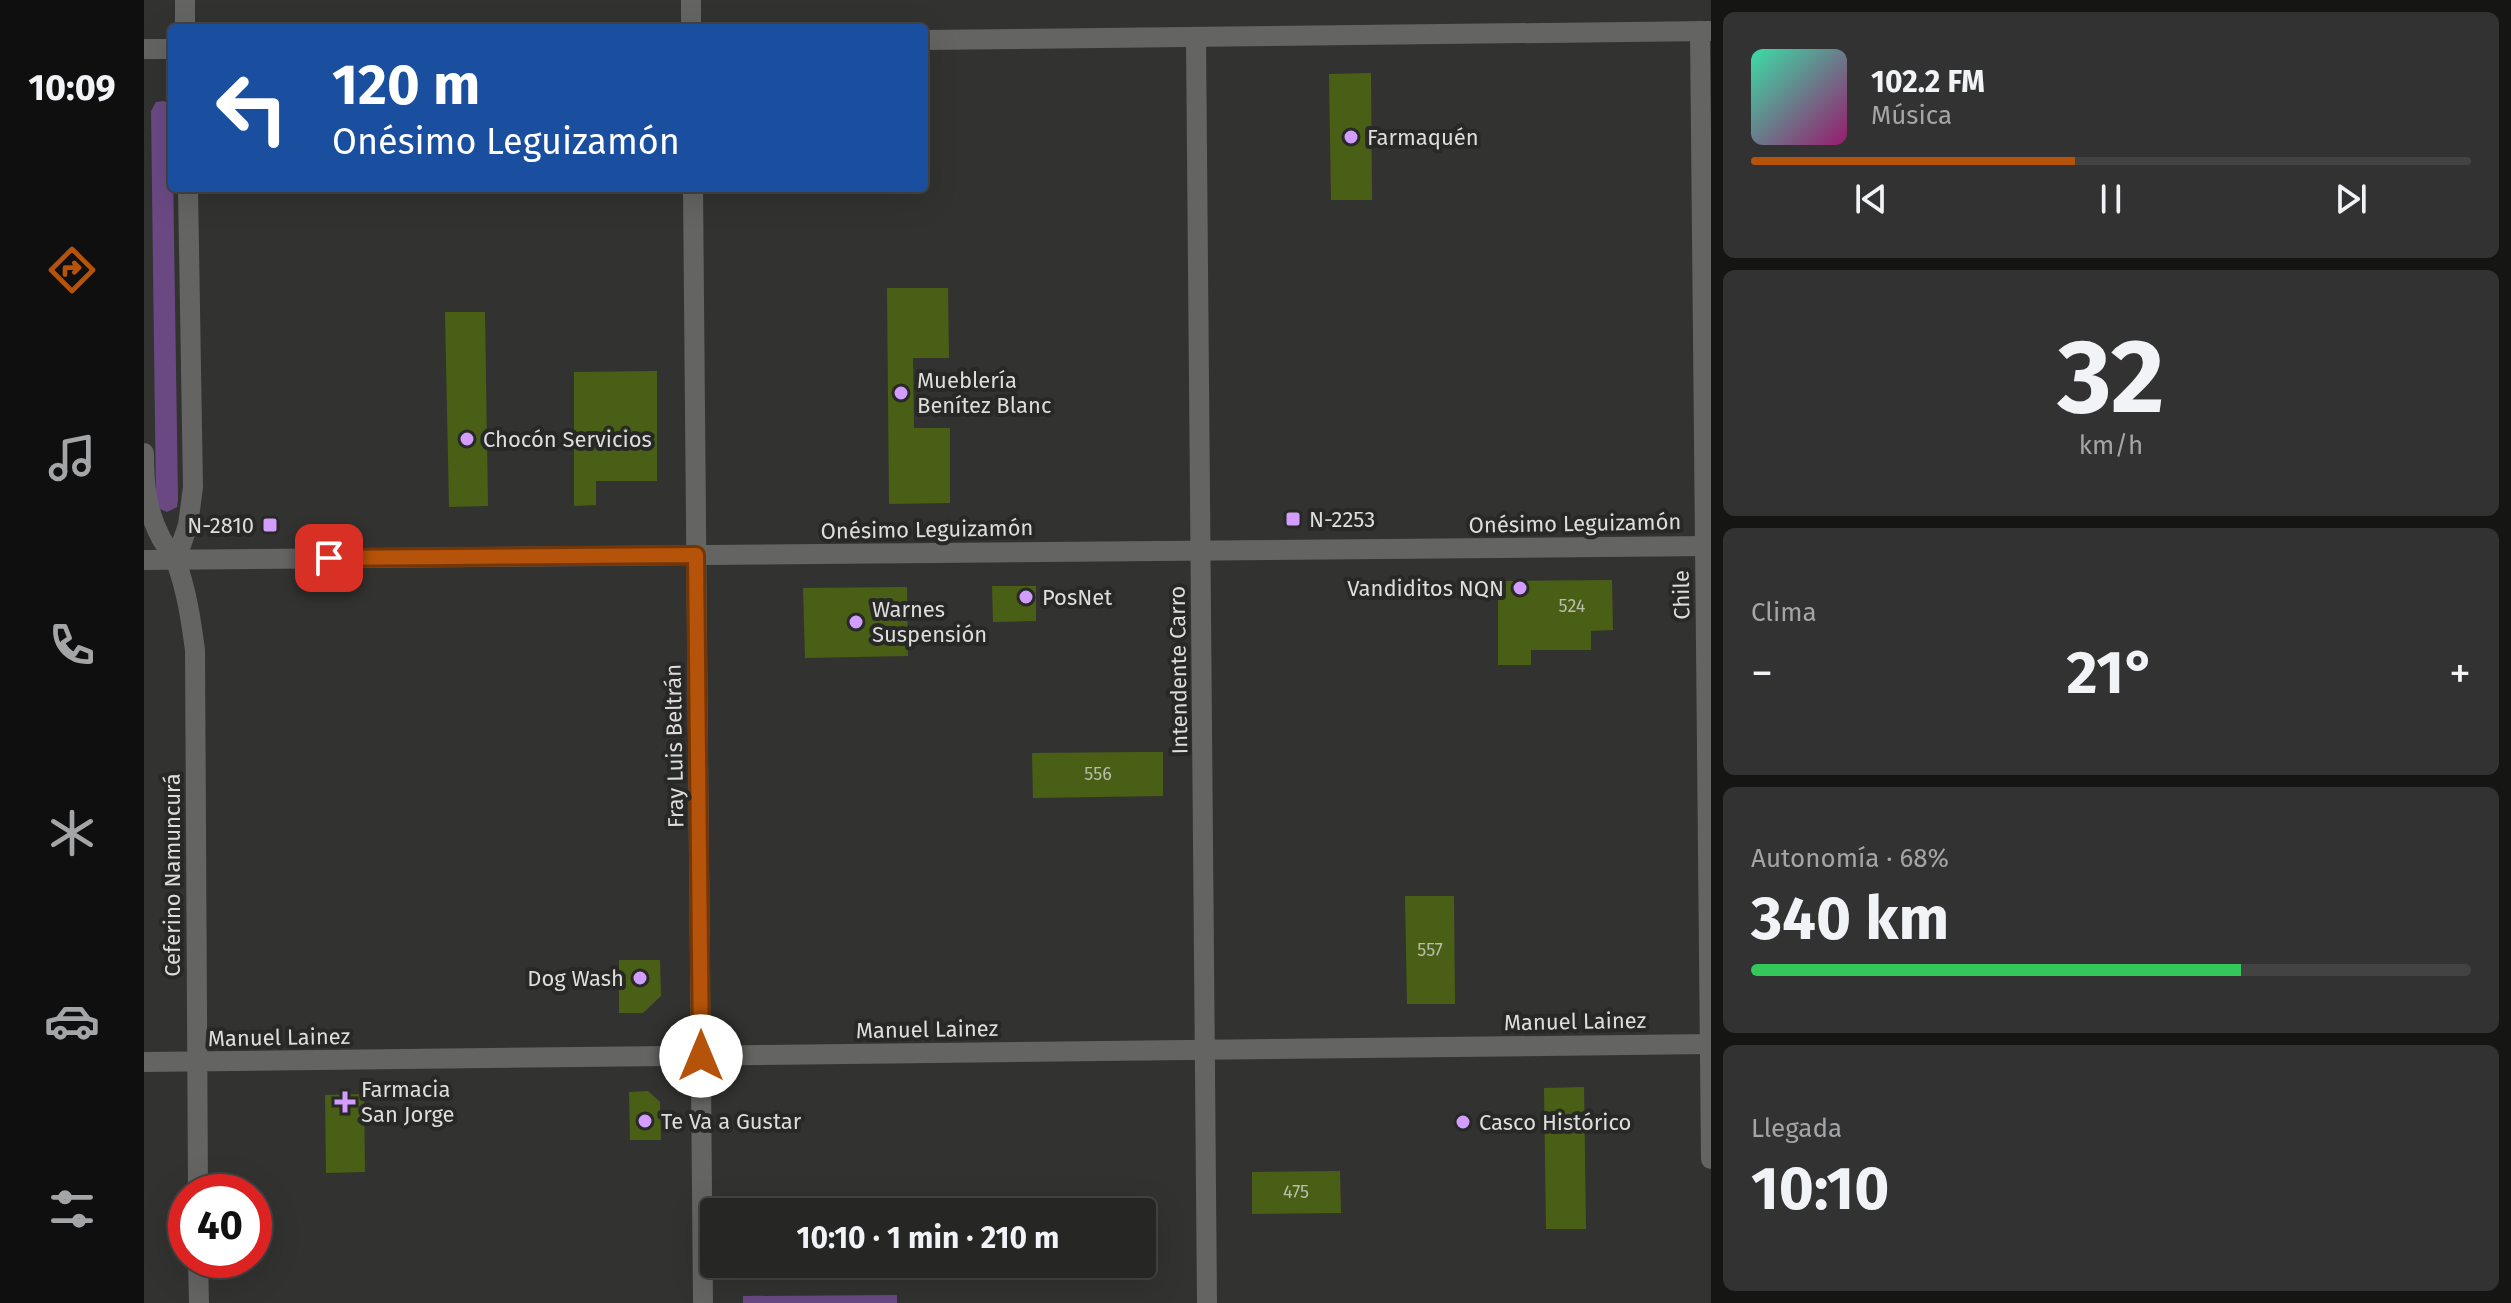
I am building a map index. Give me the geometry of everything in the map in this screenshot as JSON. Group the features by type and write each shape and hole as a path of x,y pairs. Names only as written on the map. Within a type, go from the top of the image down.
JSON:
{"street":[{"path":"185,0 185,24"},
{"path":"691,0 691,24"},
{"path":"928,40 1705,31"},
{"name":"Chile","path":"1705,31 1711,1159"},
{"name":"Intendente Carro","path":"1196,37 1207,1303"},
{"path":"144,49 168,49"},
{"path":"176,560 188,525 193,487 188,192"},
{"name":"Fray Luis Beltrán","path":"693,192 703,1303"},
{"name":"Ceferino Namuncurá","path":"144,453 144,490 162,540 176,560 189,604 195,650 198,1174"},
{"name":"Onésimo Leguizamón","path":"144,560 1708,546"},
{"name":"Manuel Lainez","path":"144,1062 1710,1044"},
{"path":"198,1278 199,1303"}],"shaded area":[{"path":"156,102 168,104 168,192 173,192 178,499 177,507 167,512 160,509 156,500 151,111"},
{"path":"897,1295 897,1303 743,1303 743,1296"}],"building":[{"name":"Farmaquén","path":"1371,73 1372,200 1331,200 1329,74"},
{"name":"Mueblería Benítez Blanc","path":"887,288 948,288 949,358 913,358 914,428 950,428 950,503 889,504"},
{"name":"Chocón Servicios","path":"445,312 485,312 488,506 449,507"},
{"path":"657,371 657,481 596,481 596,505 574,506 574,372"},
{"path":"1612,580 1613,630 1591,631 1591,650 1531,650 1531,665 1498,665 1498,581"},
{"path":"992,586 1036,586 1036,621 993,622"},
{"name":"Warnes Suspensión","path":"907,587 908,656 805,658 803,588"},
{"path":"1163,752 1163,796 1033,798 1032,753"},
{"path":"1405,896 1454,896 1455,1004 1407,1004"},
{"name":"Dog Wash","path":"619,960 660,960 661,996 643,1013 619,1013"},
{"path":"1584,1087 1586,1229 1546,1229 1544,1088"},
{"name":"Te Va a Gustar","path":"648,1091 660,1102 661,1140 630,1140 629,1092"},
{"path":"364,1094 365,1172 326,1173 325,1095"},
{"path":"1340,1171 1341,1213 1252,1214 1252,1172"}],"place":[{"name":"Farmaquén","path":"1351,137"},
{"name":"Mueblería Benítez Blanc","path":"901,393"},
{"name":"Chocón Servicios","path":"467,439"},
{"name":"N-2253","path":"1293,519"},
{"name":"N-2810","path":"270,525"},
{"name":"Vandiditos NQN","path":"1520,588"},
{"name":"PosNet","path":"1026,597"},
{"name":"Warnes Suspensión","path":"856,622"},
{"name":"Dog Wash","path":"640,978"},
{"name":"Farmacia San Jorge","path":"345,1102"},
{"name":"Te Va a Gustar","path":"645,1121"},
{"name":"Casco Histórico","path":"1463,1122"}],"route":[{"path":"329,558 696,555 701,1056"}]}
